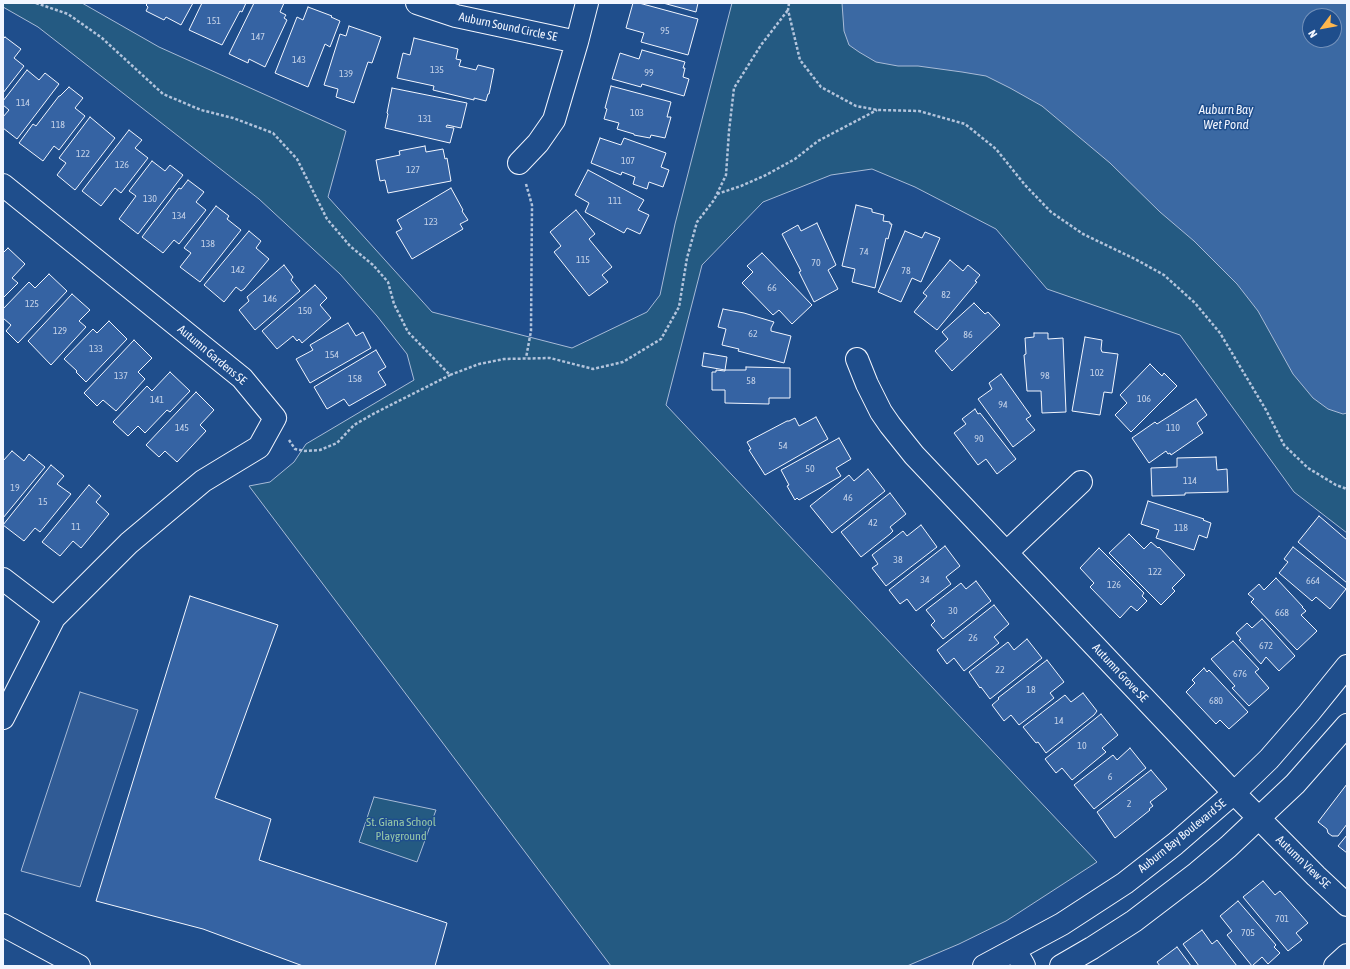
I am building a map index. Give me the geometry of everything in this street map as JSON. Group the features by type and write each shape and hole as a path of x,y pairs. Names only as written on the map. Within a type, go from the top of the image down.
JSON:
{"street":[{"name":"Auburn Sound Circle SE","path":"417,3 456,16 577,42"},
{"path":"519,163 538,143 554,120 587,3"},
{"name":"Autumn Gardens SE","path":"3,185 242,378 275,418"},
{"name":"Autumn Grove SE","path":"857,359 874,398 890,425 914,455 1259,819"},
{"path":"3,718 54,618 129,543 203,481 259,447 275,418"},
{"path":"1007,552 1081,482"},
{"path":"3,579 54,618"},
{"name":"Auburn Bay Boulevard SE","path":"984,966 1020,958 1062,924 1125,882 1175,844 1234,793 1269,759 1347,666"},
{"path":"1061,966 1134,921 1197,873 1259,819 1295,784 1347,725"},
{"name":"Autumn View SE","path":"1259,819 1347,905"},
{"path":"3,924 79,966"},
{"path":"1335,966 1347,955"}],"path":[{"path":"36,3 68,14 102,38 163,94 201,110 233,118 273,133 298,159 327,220 350,246 373,265 388,282 394,304 408,332 450,375"},
{"path":"789,3 788,10 800,60 821,87 856,106 878,110 919,111 965,124 996,149 1025,185 1051,212 1083,234 1135,258 1164,275 1195,303 1220,333 1266,410 1284,445 1308,468 1336,485 1347,489"},
{"path":"275,418 295,449 305,451 320,450 337,443 354,425 370,416 450,375 479,364 504,359 550,358 593,369 623,362 661,339 679,307 687,258 697,222 717,194 726,175 734,88 762,45 788,10"},
{"path":"717,194 766,176 795,159 818,141 878,110"},
{"path":"519,163 532,205 531,331 526,358"}],"green space":[{"path":"3,3 82,3 159,47 346,131 328,197 432,312 572,348 647,312 660,295 675,224 732,3 1347,3 1347,533 1294,492 1180,335 1047,289 996,229 915,187 872,169 831,175 763,202 702,265 666,405 1097,862 1006,921 959,944 907,966 611,966 249,486 270,482 294,462 306,444 414,380 407,354 377,316 340,274 259,199 38,27 3,7"},
{"name":"St. Giana School Playground","path":"374,797 436,810 417,862 359,842"}],"shaded area":[{"path":"80,692 138,710 80,887 21,871"}],"water":[{"name":"Auburn Bay Wet Pond","path":"842,3 1347,3 1347,413 1343,414 1328,409 1313,398 1293,374 1258,311 1237,284 1194,241 1160,212 1110,163 1042,106 986,76 918,66 898,66 876,62 849,45 844,31"}],"building":[{"path":"148,3 193,3 181,25 166,17 164,20 146,11 148,7 146,5"},
{"path":"202,3 246,3 242,12 240,11 222,45 189,30"},
{"path":"254,3 284,3 280,12 286,15 284,18 287,20 265,67 249,59 248,63 229,54"},
{"path":"633,3 639,3 698,19 688,55 641,42 644,33 626,28"},
{"path":"663,3 698,3 696,12"},
{"path":"308,7 332,16 331,17 340,21 330,47 325,44 308,87 275,73 297,17 303,20"},
{"path":"349,26 381,37 372,63 368,62 354,103 336,97 338,89 324,85 340,34 346,36"},
{"path":"5,37 21,49 14,58 24,66 3,93 3,39"},
{"path":"414,38 458,49 456,59 461,60 459,66 476,70 478,65 494,69 489,94 486,101 474,98 474,100 433,90 434,86 397,78 403,53 410,55"},
{"path":"642,50 685,62 683,77 689,79 684,96 642,84 641,87 612,79 620,53 639,59"},
{"path":"27,70 39,80 45,73 59,84 17,139 3,128 3,117 9,110 3,105 3,101"},
{"path":"611,86 671,102 667,117 671,117 665,138 651,135 650,138 634,135 617,129 619,123 604,119 607,109 605,108"},
{"path":"69,87 83,98 75,108 85,116 59,150 54,146 43,161 19,143 33,124 36,126 59,96"},
{"path":"392,88 467,103 461,128 447,125 446,127 454,128 450,143 385,128"},
{"path":"90,117 115,138 75,190 57,175 66,163 59,158"},
{"path":"129,130 142,140 135,148 148,158 121,193 115,188 101,206 82,191"},
{"path":"600,138 621,145 624,138 666,153 661,167 669,170 663,187 649,182 647,189 633,184 635,177 622,172 621,175 591,163"},
{"path":"425,146 426,152 443,149 445,159 447,158 451,181 388,193 385,180 380,181 376,160 400,155 399,151"},
{"path":"152,161 165,171 170,165 183,175 138,234 119,219 136,196 129,191"},
{"path":"588,170 644,200 638,210 649,215 640,234 627,228 624,233 585,212 589,203 575,195"},
{"path":"188,180 204,192 196,202 206,210 179,244 174,240 163,253 142,237 179,188 181,189"},
{"path":"451,188 468,220 460,224 463,229 412,259 396,232 402,229 397,220"},
{"path":"856,205 872,209 872,212 884,215 883,221 890,222 890,224 892,224 888,239 886,238 875,288 852,282 855,269 842,266"},
{"path":"216,206 229,216 227,219 241,230 200,282 180,267 191,253 184,248"},
{"path":"576,210 595,234 589,239 612,267 602,275 608,282 589,296 554,252 561,246 550,232"},
{"path":"817,223 836,265 828,270 838,289 814,302 799,272 801,271 782,234 798,225 801,231"},
{"path":"249,231 261,241 256,248 269,259 244,289 241,291 236,287 224,302 204,285"},
{"path":"905,231 922,238 925,232 940,238 921,282 912,278 901,302 878,292"},
{"path":"8,248 25,264 12,278 18,283 3,298 3,253"},
{"path":"762,253 812,305 792,324 779,310 773,315 742,283 753,272 747,266"},
{"path":"950,260 963,271 968,265 980,275 975,281 977,282 937,330 914,312 927,296 923,293"},
{"path":"284,265 293,277 291,280 300,291 255,330 239,310 249,301 247,297"},
{"path":"49,274 67,291 18,343 6,331 11,325 3,318 3,309 29,282 35,288"},
{"path":"315,285 327,298 320,305 331,318 302,343 299,339 297,341 293,336 277,349 262,331"},
{"path":"72,294 90,310 79,321 86,327 51,365 28,341"},
{"path":"974,303 985,314 988,312 1000,325 952,371 935,351 948,339 942,332"},
{"path":"723,309 744,313 774,322 771,331 791,336 784,363 738,351 739,349 722,345 726,329 718,327"},
{"path":"109,321 127,339 86,382 64,359 93,329 97,333"},
{"path":"348,323 356,336 363,332 371,348 310,383 296,359 313,350 310,345"},
{"path":"1034,333 1048,333 1048,339 1063,338 1066,412 1042,413 1041,391 1027,391 1024,355 1026,354 1025,338 1034,337"},
{"path":"1085,337 1102,340 1102,352 1118,354 1112,393 1104,392 1100,415 1072,411"},
{"path":"134,340 152,358 138,372 145,379 116,411 103,400 97,406 84,393"},
{"path":"376,350 386,367 378,372 386,385 349,406 344,399 327,409 314,387"},
{"path":"704,353 727,357 725,370 702,366"},
{"path":"1150,364 1162,376 1164,373 1177,386 1131,432 1115,415 1127,403 1120,395"},
{"path":"746,367 790,368 790,398 769,398 769,404 725,403 725,390 712,390 712,372 716,372 716,370 746,370"},
{"path":"170,372 190,391 170,412 167,410 145,433 138,426 128,436 113,422 147,386 152,391"},
{"path":"1001,374 1031,416 1026,419 1035,430 1013,447 978,399 992,389 989,383"},
{"path":"196,392 214,410 200,425 206,431 177,462 165,451 159,457 146,445"},
{"path":"1196,399 1207,415 1197,423 1203,433 1171,455 1166,451 1149,463 1132,438 1155,422 1157,424"},
{"path":"975,409 978,414 980,413 1016,459 997,474 986,459 978,465 954,433 966,424 962,419"},
{"path":"816,417 828,439 765,475 749,450 751,449 747,442 795,418 799,426"},
{"path":"839,438 851,459 836,468 841,476 799,500 797,498 795,500 787,486 789,485 781,470"},
{"path":"12,451 24,461 29,454 45,467 3,518 3,461"},
{"path":"1216,457 1217,470 1227,469 1228,492 1185,493 1185,495 1152,496 1151,468 1177,467 1177,458"},
{"path":"51,465 64,476 57,484 71,494 40,532 35,528 24,541 3,525"},
{"path":"868,469 885,491 832,533 810,506 849,475 854,481"},
{"path":"89,485 101,496 96,502 109,514 81,548 73,541 60,556 42,542"},
{"path":"890,493 906,514 890,527 893,531 890,534 861,557 841,532"},
{"path":"1148,501 1204,519 1203,520 1211,523 1207,538 1199,535 1194,550 1156,538 1159,530 1141,524"},
{"path":"1319,516 1347,540 1347,583 1298,542"},
{"path":"921,525 937,547 886,586 872,568 878,564 872,555 903,531 907,536"},
{"path":"1129,534 1144,549 1151,542 1158,548 1159,547 1185,575 1172,588 1175,591 1161,605 1109,553"},
{"path":"945,546 960,566 946,577 951,584 916,611 907,599 900,604 889,590"},
{"path":"1293,547 1346,589 1330,609 1316,597 1312,601 1279,573 1288,562 1284,559"},
{"path":"1099,548 1144,593 1142,596 1147,601 1137,611 1131,606 1120,618 1090,587 1094,583 1080,568"},
{"path":"1276,578 1303,607 1306,611 1301,615 1317,631 1297,650 1251,602 1254,599 1248,594 1259,584 1264,590"},
{"path":"976,581 991,601 943,639 931,625 935,621 926,610 961,583 966,589"},
{"path":"190,596 278,625 215,798 271,819 259,860 447,923 435,966 303,966 203,929 96,901"},
{"path":"994,605 1009,624 994,637 999,643 964,671 954,658 947,664 937,650"},
{"path":"1262,619 1295,656 1279,671 1266,657 1261,664 1239,640 1241,639 1236,633 1247,623 1252,628"},
{"path":"1027,639 1042,658 990,699 969,672 1008,642 1014,650"},
{"path":"1233,641 1259,669 1255,672 1269,688 1249,706 1232,688 1235,686 1211,659"},
{"path":"1047,660 1064,682 1050,693 1054,698 1019,725 1011,715 1004,721 992,705 999,699 998,698"},
{"path":"1204,668 1207,672 1209,670 1248,712 1229,729 1220,720 1216,724 1186,692 1195,683 1192,680"},
{"path":"1083,693 1097,711 1046,753 1038,742 1036,743 1023,727 1065,695 1071,702"},
{"path":"1101,714 1118,735 1102,748 1106,752 1072,780 1062,768 1056,773 1045,759"},
{"path":"1130,748 1146,768 1094,809 1074,785 1113,755 1117,760"},
{"path":"1151,770 1167,789 1150,802 1153,806 1149,809 1150,810 1115,838 1097,812"},
{"path":"1347,784 1347,824 1338,836 1332,836 1328,833 1327,829 1318,822"},
{"path":"1347,835 1347,853 1338,846"},
{"path":"1263,881 1275,895 1280,891 1308,923 1296,933 1302,940 1288,951 1243,897"},
{"path":"1238,901 1276,945 1274,947 1280,953 1268,964 1262,957 1252,966 1227,935 1232,931 1220,916"},
{"path":"1202,930 1212,944 1217,940 1237,966 1199,966 1183,944"},
{"path":"1177,947 1191,966 1160,966 1157,962"}]}
